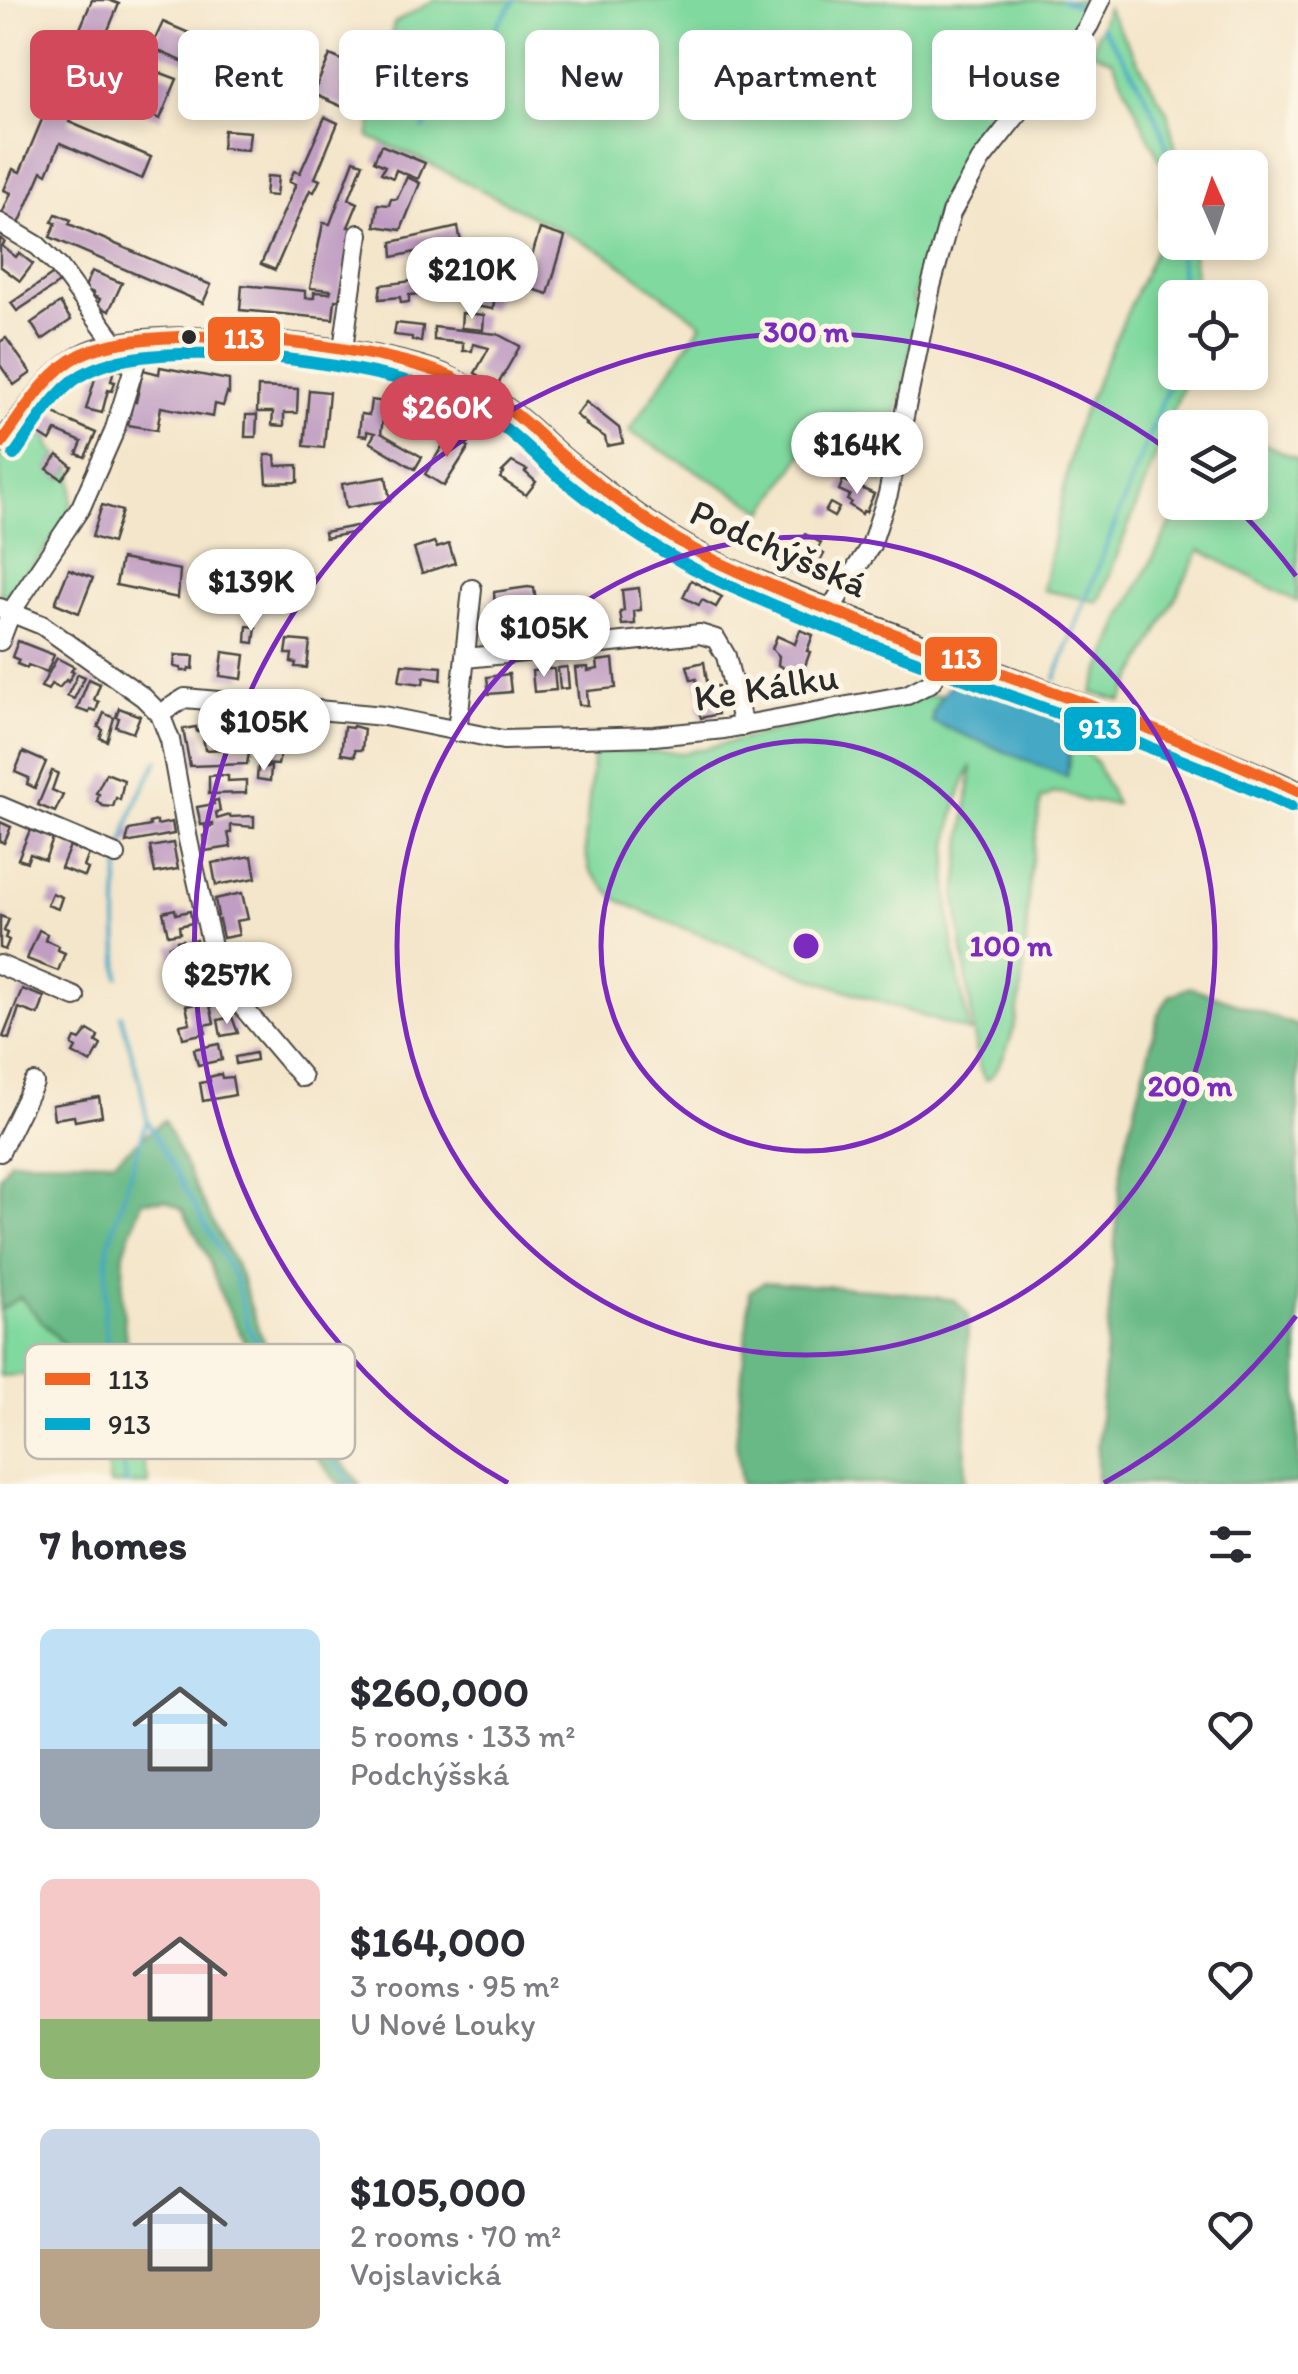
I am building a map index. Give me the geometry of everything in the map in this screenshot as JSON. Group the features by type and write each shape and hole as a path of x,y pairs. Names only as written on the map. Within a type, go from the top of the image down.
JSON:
{"street":[{"path":"831,608 872,545 880,522 931,286 951,214 981,160 1071,53 1090,26 1101,0"},
{"path":"0,223 38,246 60,268 114,343"},
{"path":"343,350 359,234"},
{"name":"Podchýšská","path":"0,444 64,366 84,353 114,343 167,336 230,338 343,350 412,364 444,374 506,408 648,523 732,569 1180,741 1298,791"},
{"path":"0,641 6,610 81,507 114,432 143,339"},
{"path":"457,732 472,590"},
{"path":"6,610 42,625 143,697 160,714 170,740 214,955 241,1005 302,1076"},
{"path":"466,658 700,634 716,639 726,656 744,726"},
{"name":"Ke Kálku","path":"160,714 185,698 384,716 503,740 654,736 744,726 907,695 930,684 952,654"},
{"path":"0,806 116,855"},
{"path":"0,965 75,997"},
{"path":"0,1152 34,1083"}],"green space":[{"path":"435,0 1092,0 1074,30 932,30 932,120 1003,120 964,168 913,298 918,312 883,484 805,450 765,511 629,431 702,324 605,253 369,137 373,120 505,120 505,30 392,30 394,23"},
{"path":"1107,8 1167,112 1176,150 1158,150 1158,156 1112,60 1096,53 1096,38"},
{"path":"1158,234 1158,260 1194,260 1195,280 1158,280 1158,390 1181,390 1174,410 1158,410 1158,450 1099,602 1043,590 1077,426 1157,245"},
{"path":"30,428 50,441 48,444 58,455 48,469 62,479 72,466 70,508 38,559 0,598 0,459"},
{"path":"1268,445 1298,459 1298,602 1200,550 1122,701 1092,693 1122,617 1173,520 1268,520"},
{"path":"943,695 932,712 933,722 1067,777 1070,756 1065,731 1096,762 1116,804 1085,801 1063,793 1041,798 1018,1010 1002,1059 989,1079 985,1080 978,1064 956,897 972,765 959,796 948,862 951,931 970,1032 822,982 658,918 616,899 590,871 585,841 594,750 685,753 922,696"},
{"path":"1190,987 1298,1026 1298,1484 1097,1484 1122,1160 1158,1015 1169,996"},
{"path":"164,1120 240,1274 266,1344 246,1344 207,1255 182,1209 165,1200 142,1201 124,1252 122,1298 126,1344 63,1344 20,1297 0,1310 0,1177 10,1160 114,1161"},
{"path":"764,1282 883,1290 955,1300 968,1315 965,1484 741,1484 736,1441 750,1291"},
{"path":"20,1297 63,1344 25,1344 25,1375 0,1376 0,1310"},
{"path":"106,1459 143,1459 149,1484 110,1484"},
{"path":"318,1459 340,1459 360,1484 338,1484"}],"water":[{"path":"963,676 1029,698 1058,715 1067,737 1067,777 932,722 941,696"}],"building":[{"path":"92,0 119,4 108,30 79,30"},
{"path":"163,22 182,30 178,30 178,59 158,51 158,33"},
{"path":"330,55 339,59 339,105 319,97 319,80"},
{"path":"158,72 177,79 158,118"},
{"path":"325,117 338,123 315,178 320,180 314,192 310,190 275,270 261,264 296,184 289,182 294,171 300,173"},
{"path":"42,120 70,120 151,157 142,179 60,143 47,174 42,171 19,224 2,214 11,193 4,190 13,169 20,172"},
{"path":"224,130 250,132 248,150 222,148"},
{"path":"381,145 425,163 418,179 396,170 393,178 381,173 385,166 374,161"},
{"path":"354,160 363,163 349,199 358,203 348,227 353,228 333,319 240,310 242,285 305,291 305,298 314,298 314,292 330,293 331,290 310,288 323,223 330,224"},
{"path":"267,176 278,177 276,196 265,195"},
{"path":"407,177 420,183 401,230 375,226 378,204 389,205 391,199 397,199"},
{"path":"56,214 71,220 69,224 211,285 203,303 50,237"},
{"path":"458,227 461,242 393,257 392,242"},
{"path":"540,229 565,237 548,294 523,286"},
{"path":"0,238 5,242 2,246 33,264 20,281 0,266"},
{"path":"469,265 471,272 456,274 458,291 447,292 447,296 409,295 409,302 401,303 400,297 379,299 381,285 420,280 419,273"},
{"path":"92,271 122,283 109,311 97,306 100,299 84,289"},
{"path":"55,273 61,282 17,311 11,303"},
{"path":"473,278 497,282 493,309 468,305"},
{"path":"60,303 71,320 42,340 31,323"},
{"path":"462,313 484,315 483,330 461,328"},
{"path":"396,323 423,326 421,342 394,335"},
{"path":"434,327 497,334 520,346 497,386 475,373 489,348 473,344 472,351 463,351 463,343 434,340"},
{"path":"6,338 31,373 14,385 0,365 0,342"},
{"path":"112,362 123,365 121,371 114,369 111,381 115,382 112,391 108,390 102,413 86,409 99,365 111,368"},
{"path":"160,367 229,380 229,394 223,406 215,404 213,417 161,407 157,430 128,425 143,370 159,374"},
{"path":"258,387 298,389 297,413 284,413 284,426 272,425 273,412 257,412"},
{"path":"309,390 329,392 324,448 304,446"},
{"path":"371,400 385,402 381,433 422,457 415,469 370,442 375,433 359,435 361,414 369,415"},
{"path":"586,402 619,428 623,443 607,446 605,437 576,415"},
{"path":"45,406 96,433 85,457 77,454 82,442 56,431 50,441 30,428"},
{"path":"246,415 257,415 256,437 245,437"},
{"path":"450,434 469,447 444,486 425,474"},
{"path":"58,455 72,466 62,479 47,469"},
{"path":"265,455 275,455 276,466 298,465 298,482 267,483"},
{"path":"512,462 527,470 536,482 526,495 500,478"},
{"path":"386,477 390,500 346,508 342,484"},
{"path":"843,480 874,494 866,512 862,514 849,505 850,495 839,490"},
{"path":"830,503 839,508 834,517 825,512"},
{"path":"102,505 122,511 112,543 92,537"},
{"path":"356,526 357,532 325,538 324,532"},
{"path":"805,534 821,543 817,550 824,554 813,574 793,562"},
{"path":"434,542 437,548 449,544 455,563 422,573 414,549"},
{"path":"121,559 180,570 178,598 116,585"},
{"path":"69,569 93,578 79,613 55,603"},
{"path":"691,580 722,597 716,607 702,600 699,605 683,597"},
{"path":"534,588 537,610 495,608 494,592"},
{"path":"639,588 641,610 634,611 635,624 622,625 622,590"},
{"path":"247,626 256,627 254,643 246,642"},
{"path":"800,630 813,635 801,677 778,665 779,656 772,649 777,636 795,644"},
{"path":"288,640 310,642 307,668 295,667 296,663 291,662 292,654 286,654"},
{"path":"18,641 54,655 47,672 17,664 19,660 12,657"},
{"path":"223,652 245,655 242,679 220,676"},
{"path":"175,655 194,656 193,669 181,671 174,667"},
{"path":"57,658 74,667 74,672 68,682 59,688 51,684 48,690 41,687"},
{"path":"613,659 616,688 587,691 588,705 579,705 575,668 598,669 597,661"},
{"path":"704,662 708,688 718,686 721,698 714,700 718,714 701,718 696,679 691,680 687,666"},
{"path":"402,664 442,667 441,680 424,677 423,684 399,681"},
{"path":"547,665 554,669 556,690 534,692 532,671"},
{"path":"567,667 569,688 560,689 558,668"},
{"path":"78,674 85,677 74,699 67,696"},
{"path":"509,674 511,692 489,694 487,677"},
{"path":"89,679 100,684 94,700 99,702 96,711 90,709 89,713 77,709"},
{"path":"119,708 140,716 133,733 116,727"},
{"path":"104,713 114,718 107,741 100,738 103,730 98,727"},
{"path":"278,720 304,723 302,742 277,736"},
{"path":"196,727 197,732 202,731 205,750 250,748 247,764 190,766 183,729"},
{"path":"344,727 364,729 362,750 355,750 355,756 341,754"},
{"path":"266,747 281,750 278,765 262,764"},
{"path":"23,752 46,762 35,788 27,784 29,778 15,772"},
{"path":"258,767 271,767 270,781 257,779"},
{"path":"52,771 58,773 52,790 63,795 55,812 38,805"},
{"path":"106,773 124,780 120,800 116,798 113,807 97,801 96,793"},
{"path":"209,776 228,776 228,781 246,780 246,793 209,794"},
{"path":"218,800 217,819 254,816 254,827 231,825 231,847 205,851 205,827 213,823 201,825 197,807"},
{"path":"157,821 157,825 172,822 174,834 126,843 129,830"},
{"path":"0,822 11,827 4,843 0,841"},
{"path":"30,830 53,839 45,860 30,854 27,862 18,859"},
{"path":"173,843 178,869 155,873 150,847"},
{"path":"70,846 89,854 85,877 61,868"},
{"path":"252,856 256,878 216,885 212,863"},
{"path":"52,893 62,897 58,909 47,905"},
{"path":"242,893 248,919 236,921 239,935 223,938 219,920 214,917 218,916 215,899"},
{"path":"175,909 176,914 190,911 192,923 179,926 180,933 168,935 163,912"},
{"path":"0,916 9,919 4,931 9,940 5,950 0,948"},
{"path":"39,930 47,934 45,940 65,953 58,971 27,959"},
{"path":"182,940 196,940 200,961 181,965 180,957 172,959 169,946"},
{"path":"202,970 207,994 185,999 181,975"},
{"path":"22,989 44,997 42,1005 38,1015 19,1008 9,1039 3,1037"},
{"path":"209,1001 214,1023 204,1025 206,1033 183,1038 180,1025 190,1023 186,1006"},
{"path":"232,1017 238,1033 221,1036 218,1020"},
{"path":"88,1030 98,1036 96,1042 101,1045 91,1063 73,1053 76,1048 72,1045 75,1038 80,1040"},
{"path":"219,1044 222,1060 198,1065 194,1049"},
{"path":"255,1053 256,1060 236,1064 235,1057"},
{"path":"221,1074 222,1078 232,1077 235,1095 203,1101 200,1083"},
{"path":"99,1097 102,1116 75,1121 74,1116 54,1119 52,1105"}],"waterway":[{"path":"423,129 515,0"},
{"path":"1062,0 1087,9"},
{"path":"1101,27 1152,109 1167,150"},
{"path":"1180,260 1182,280"},
{"path":"1055,679 1167,390"},
{"path":"119,977 117,913 122,850 136,803 158,760"},
{"path":"107,1344 104,1319 108,1245 147,1120 121,1015"},
{"path":"147,1120 235,1278 249,1329 258,1344"},
{"path":"123,1459 126,1484"},
{"path":"332,1459 352,1484"}],"transit line":[{"name":"113","path":"0,444 56,372 80,355 114,344 158,338 261,339 409,363 452,377 504,406 627,506 714,560 877,628 1159,732 1298,791"},
{"name":"913","path":"14,455 66,387 89,371 122,360 163,355 260,356 398,379 448,395 493,420 617,521 704,574 867,643 1151,748 1291,807"}]}
